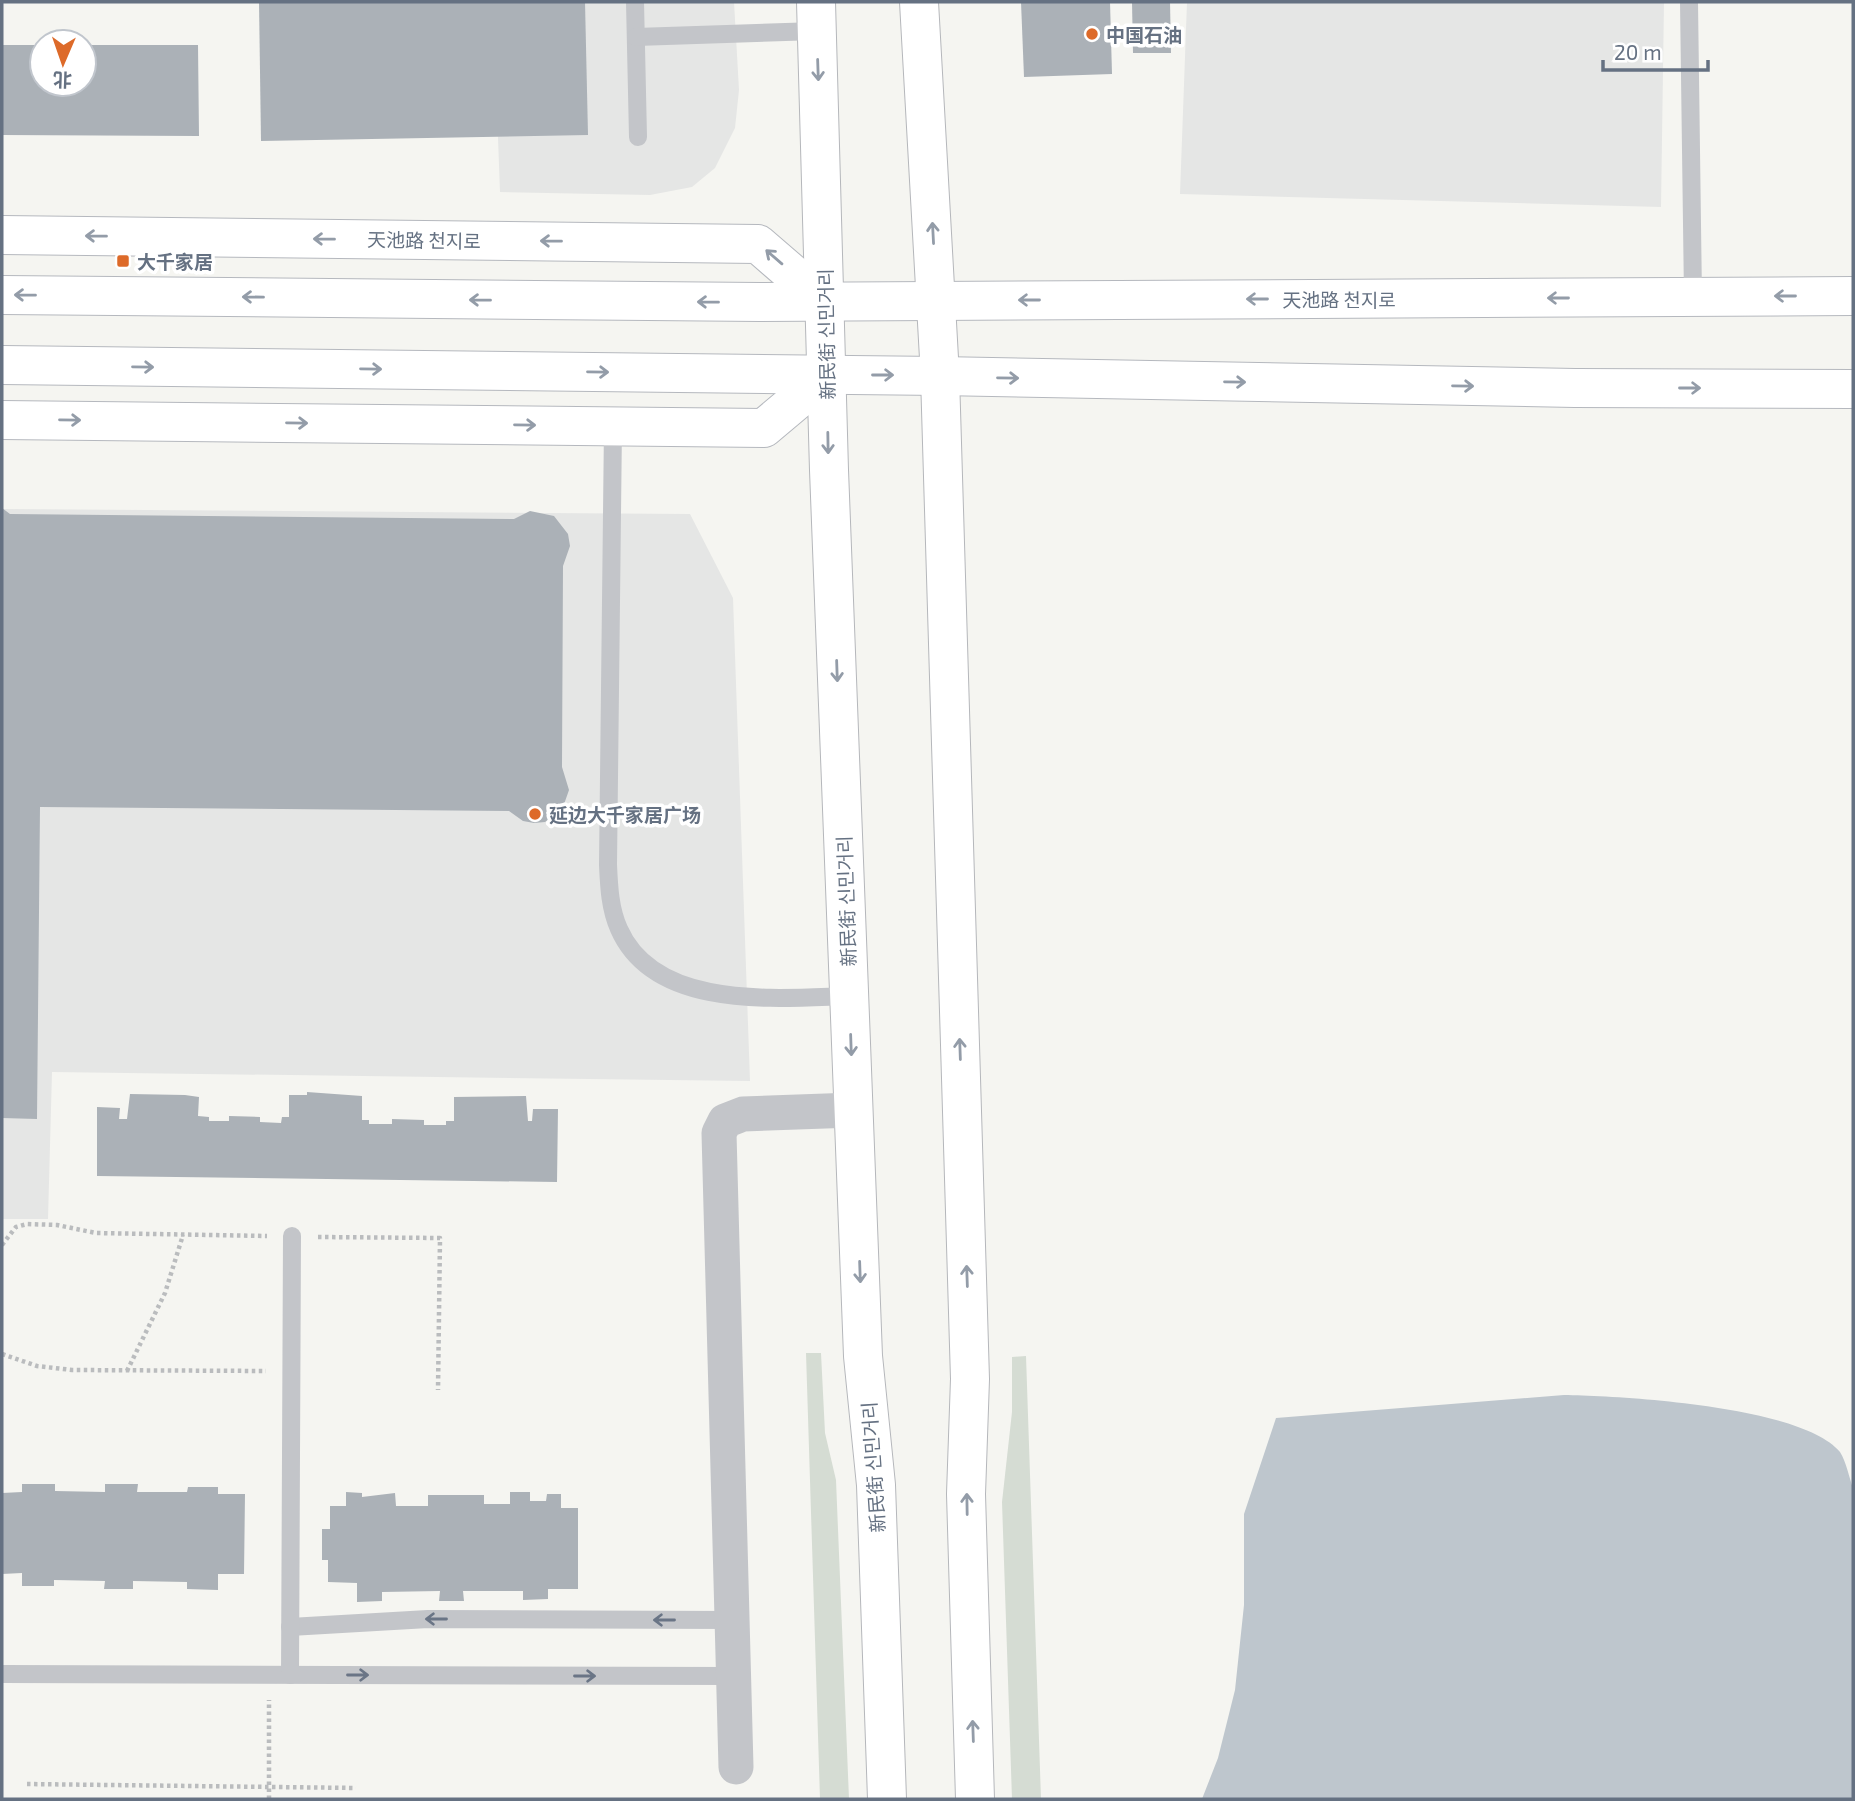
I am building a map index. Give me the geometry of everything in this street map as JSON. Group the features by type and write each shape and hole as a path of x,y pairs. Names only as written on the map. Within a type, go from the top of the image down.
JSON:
{"main road":[{"path":"919,2 940,376 970,1365 966,1494 975,1799"},
{"name":"新民街 신민거리","path":"816,16 863,1356 876,1485 887,1799"},
{"name":"天池路 천지로","path":"2,235 758,244 825,302"},
{"name":"天池路 천지로","path":"2,295 825,302 1853,296"},
{"path":"2,365 940,376 1575,388 1853,388"},
{"path":"2,420 764,428 827,375"}],"street":[{"path":"736,1767 719,1133 725,1121 743,1114 854,1110"}],"lane":[{"path":"635,2 638,137"},
{"path":"1689,2 1693,297"},
{"path":"636,37 816,16"},
{"path":"613,426 608,865 613,912 619,930 637,955 653,967 698,989 719,995 763,999 849,996"},
{"path":"290,1675 292,1236"},
{"path":"290,1627 428,1619 732,1620"},
{"path":"2,1674 733,1676"}],"path":[{"path":"127,1371 165,1293 183,1235"},
{"path":"2,1354 37,1366 72,1370 291,1371"},
{"path":"269,1799 270,1675"},
{"path":"27,1784 356,1788"}],"shaded area":[{"path":"493,2 734,2 739,90 735,128 715,168 692,187 650,195 500,192"},
{"path":"1187,2 1664,2 1661,207 1180,194"},
{"path":"2,509 690,514 733,598 750,1081 52,1072 48,1219 2,1219"},
{"path":"806,1353 821,1353 825,1433 836,1480 849,1799 820,1799"},
{"path":"1026,1356 1041,1799 1012,1799 1002,1502 1012,1412 1012,1357"},
{"path":"1564,1395 1667,1401 1752,1414 1820,1436 1840,1452 1853,1488 1853,1799 1202,1799 1218,1758 1235,1690 1244,1605 1244,1514 1276,1418"}],"building":[{"path":"259,2 585,2 588,135 261,141"},
{"path":"1021,2 1110,2 1112,74 1024,77"},
{"path":"1132,2 1170,2 1171,53 1133,53"},
{"path":"2,45 28,45 28,98 98,98 98,45 198,45 199,136 2,135"},
{"name":"延边大千家居广场","path":"2,508 10,514 514,519 530,511 554,516 568,534 570,546 563,566 562,767 569,790 562,810 545,822 534,823 523,821 509,811 40,807 37,1119 2,1118"},
{"path":"307,1092 362,1096 362,1120 369,1120 369,1124 392,1124 392,1119 424,1120 424,1125 446,1125 446,1121 454,1121 454,1097 526,1096 528,1121 532,1121 533,1109 558,1109 557,1182 97,1176 97,1107 120,1108 119,1119 127,1119 130,1094 185,1095 199,1097 198,1116 209,1117 209,1121 229,1121 229,1116 260,1117 260,1122 281,1123 282,1117 289,1117 289,1095 307,1095"},
{"path":"22,1484 55,1484 55,1491 105,1492 105,1484 138,1484 137,1492 187,1492 188,1487 218,1487 218,1494 245,1494 244,1574 218,1574 218,1590 187,1589 187,1582 133,1581 133,1589 104,1589 105,1581 54,1580 54,1586 22,1586 22,1573 2,1574 2,1493 22,1492"},
{"path":"346,1492 362,1493 362,1497 395,1493 396,1506 428,1506 428,1495 484,1495 484,1504 510,1504 510,1492 530,1492 530,1501 546,1501 547,1494 561,1494 561,1508 578,1508 578,1589 548,1589 548,1599 523,1600 523,1591 463,1591 464,1601 439,1601 440,1591 382,1592 382,1601 357,1602 357,1583 328,1582 328,1560 322,1560 322,1529 330,1529 330,1506 346,1506"}],"place":[{"name":"中国石油","path":"1092,34"},
{"name":"大千家居","path":"123,261"},
{"name":"延边大千家居广场","path":"535,814"}]}
